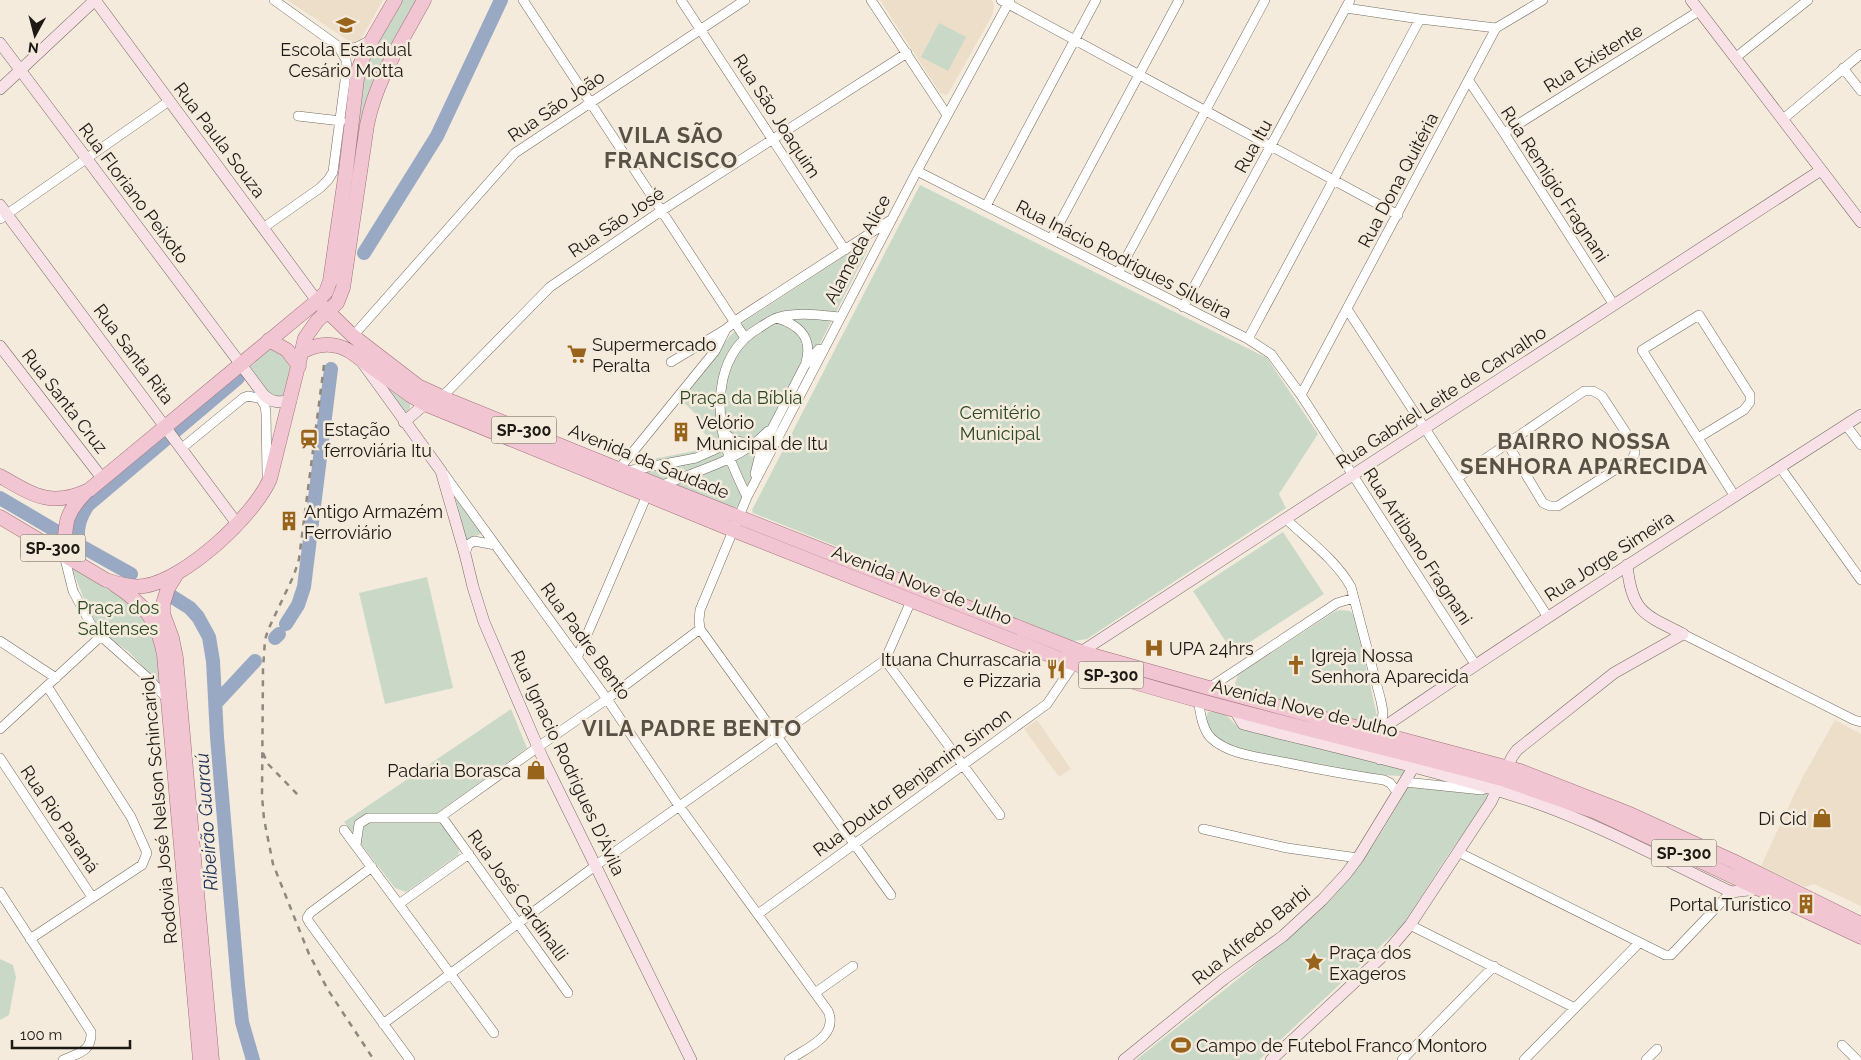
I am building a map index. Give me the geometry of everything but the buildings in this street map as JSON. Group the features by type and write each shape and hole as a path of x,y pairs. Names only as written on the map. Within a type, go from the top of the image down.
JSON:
{"main road":[{"path":"64,555 67,518 73,507 88,490 167,428 326,292 330,281 346,171 356,79 362,58 371,39 394,0"},
{"path":"302,352 305,338 317,321 337,303 345,278 367,125 373,100 383,74 424,0"},
{"name":"Avenida da Saudade","path":"317,301 353,336 418,386 620,474 634,484 648,489 660,486 739,516"},
{"path":"269,340 287,350 299,366"},
{"name":"Avenida da Saudade","path":"302,352 315,346 328,344 341,347 425,404 620,474 647,495 733,530"},
{"name":"SP-300","path":"0,517 106,580 122,585 144,586 158,582 180,570 238,525 259,500 268,483 302,352"},
{"path":"0,476 34,495 47,499 67,498 88,490"},
{"name":"Avenida Nove de Julho","path":"739,516 1077,658 1198,699 1502,779 1604,803 1733,861 1861,924"},
{"name":"Avenida Nove de Julho","path":"733,530 1039,650 1077,658 1099,658 1209,688 1380,746"},
{"name":"Rodovia José Nelson Schincariol","path":"180,570 165,594 163,608 176,658 212,1060"},
{"name":"Rodovia José Nelson Schincariol","path":"106,580 129,594 140,604 155,624 161,638 200,1060"},
{"name":"Avenida Nove de Julho","path":"1502,779 1596,812 1861,937"},
{"path":"1711,866 1726,867 1733,861"}],"street":[{"path":"0,89 95,0"},
{"name":"Rua Paula Souza","path":"95,0 317,301"},
{"path":"263,228 320,188 332,176 335,166 347,66 346,60 338,46 274,0"},
{"path":"523,0 745,338"},
{"name":"Rua São Joaquim","path":"681,0 845,250"},
{"name":"Rua São João","path":"353,336 515,153 745,0"},
{"path":"871,0 947,115"},
{"path":"986,206 1096,0"},
{"path":"1051,239 1140,76 1179,0"},
{"path":"1118,273 1265,0"},
{"path":"1348,4 1420,19 1496,28 1543,0"},
{"path":"1691,0 1861,222"},
{"path":"1735,58 1808,0"},
{"path":"1006,1 1140,76 1398,215"},
{"name":"Alameda Alice","path":"700,629 700,610 752,486 1006,1"},
{"name":"Rua Itu","path":"1183,306 1348,4"},
{"name":"Rua Existente","path":"1504,134 1699,11"},
{"path":"1248,339 1420,19"},
{"name":"Rua Dona Quitéria","path":"1301,395 1496,28"},
{"path":"338,46 356,48 371,39"},
{"name":"Rua Floriano Peixoto","path":"0,43 240,364"},
{"name":"Rua São José","path":"442,397 550,287 661,211 907,53"},
{"path":"1782,120 1861,54"},
{"path":"1843,68 1861,92"},
{"name":"Rua Remigio Fragnani","path":"1468,82 1504,134 1614,305"},
{"path":"2,213 86,159 169,101"},
{"path":"298,116 341,121"},
{"name":"Rua Gabriel Leite de Carvalho","path":"1077,658 1353,475 1821,170"},
{"name":"Rua Inácio Rodrigues Silveira","path":"917,171 1248,339 1272,354 1301,395"},
{"name":"Rua Santa Rita","path":"2,213 180,445 238,525"},
{"path":"671,362 726,329 891,219"},
{"path":"1347,309 1548,617"},
{"path":"747,497 726,445 720,408 721,384 730,357 745,338 777,318 794,314 840,317"},
{"path":"1698,438 1744,410 1750,402 1750,395 1698,315 1642,350 1734,495"},
{"path":"777,318 795,326 804,335 809,349 805,365"},
{"path":"620,474 715,351 726,329"},
{"path":"752,486 760,454 805,365 817,350 826,344"},
{"name":"Rua Santa Cruz","path":"0,346 102,478"},
{"name":"Rua Padre Bento","path":"358,357 496,545 607,700 679,806 828,1010 830,1027 825,1035 789,1060"},
{"path":"240,364 264,399 268,483"},
{"path":"1457,478 1507,443 1584,391 1593,391 1602,396 1634,445 1635,453 1632,459 1558,506 1550,506 1544,503 1507,443"},
{"name":"Rua Artibano Fragnani","path":"1301,395 1475,664"},
{"path":"180,445 239,400 248,396 279,402 291,400"},
{"path":"404,422 425,404 442,397"},
{"name":"Rua Jorge Simeira","path":"1380,746 1390,723 1475,664 1734,495 1861,415"},
{"path":"660,486 730,458 753,444 774,425"},
{"path":"1846,425 1861,445"},
{"path":"723,431 731,439 753,444"},
{"path":"620,474 678,463 696,458 726,445"},
{"path":"678,463 680,468 679,478"},
{"path":"1780,467 1861,580"},
{"name":"Rua Ignacio Rodrigues D'Ávila","path":"441,471 484,622 538,747 691,1060"},
{"path":"577,658 647,495"},
{"path":"1286,519 1346,578 1351,587 1381,701 1383,712 1380,746 1413,768 1502,779 1528,800 1588,823 1731,892 1757,889"},
{"path":"465,554 468,545 474,541 496,545"},
{"path":"64,555 75,596 89,623 100,637 159,688 168,702"},
{"path":"1627,565 1631,594 1635,603 1656,621 1861,722"},
{"path":"1209,688 1337,603 1354,598"},
{"path":"383,1024 595,866 885,660 911,601"},
{"path":"356,845 360,824 368,818 440,818 607,700 700,629 891,895"},
{"path":"1271,1060 1387,952 1410,925 1458,852 1502,779 1517,750 1614,672 1683,634"},
{"path":"0,729 100,637"},
{"path":"0,641 56,678"},
{"name":"Rua Doutor Benjamim Simon","path":"758,914 1047,704 1077,658"},
{"path":"885,660 1000,815"},
{"path":"30,939 142,865 146,859 146,853 131,817 47,686"},
{"path":"1198,699 1203,724 1210,737 1224,747 1258,757 1337,773 1384,780 1390,783 1398,792"},
{"name":"Rua Rio Paraná","path":"0,758 92,898"},
{"name":"Rua Alfredo Barbi","path":"1124,1060 1224,979 1301,921 1346,874 1358,858 1413,768"},
{"path":"1404,782 1502,779"},
{"name":"Rua José Cardinalli","path":"442,816 568,993"},
{"path":"1203,829 1288,848 1358,858"},
{"path":"344,830 494,1033"},
{"path":"1458,852 1665,955 1671,955 1731,892"},
{"path":"399,904 469,854"},
{"path":"372,867 310,913 307,918 410,1060"},
{"path":"0,892 91,1032 89,1046 84,1051 63,1060"},
{"path":"1410,925 1575,1008"},
{"path":"1524,1060 1639,943"},
{"path":"815,993 853,966"},
{"path":"1402,1060 1494,966"},
{"path":"1842,1045 1857,1060"},
{"path":"1646,1060 1656,1049"}],"shaded area":[{"name":"Escola Estadual Cesário Motta","path":"287,0 383,0 361,39 352,43"},
{"path":"880,0 992,0 994,4 993,14 948,94 940,93"},
{"path":"1037,720 1071,769 1059,777 1024,729"},
{"name":"Di Cid","path":"1835,720 1861,734 1861,906 1814,884 1805,887 1761,866 1800,782"}],"green space":[{"path":"402,0 419,0 389,52 341,279 329,307 325,301 364,74 373,50"},
{"path":"939,23 966,37 948,71 921,57"},
{"name":"Cemitério Municipal","path":"920,185 1267,358 1318,434 1279,494 1286,508 1087,639 1073,641 753,513 752,510"},
{"name":"Praça da Bíblia","path":"863,244 867,246 867,251 737,507 730,508 642,472 638,462 694,451 707,436 703,432 703,421 682,401 729,337 745,321"},
{"path":"271,346 287,358 290,367 285,394 279,399 270,394 258,380 249,365"},
{"path":"384,384 410,404 410,408 405,414"},
{"path":"456,499 483,533 466,540"},
{"path":"1283,532 1324,594 1233,653 1193,591"},
{"name":"Praça dos Saltenses","path":"70,563 132,601 157,640 162,687 129,652 102,633 92,620"},
{"path":"427,577 453,688 385,704 359,593"},
{"path":"1340,610 1350,611 1355,617 1377,716 1374,721 1364,723 1237,690 1235,683 1238,675 1334,612"},
{"path":"511,709 527,748 436,814 459,850 458,855 406,892 395,888 344,822"},
{"path":"1216,711 1225,714 1240,729 1403,769 1404,775 1381,775 1344,770 1245,752 1217,740 1205,722 1208,712"},
{"path":"1409,786 1488,794 1485,805 1450,852 1403,925 1259,1060 1136,1060 1260,961 1326,905 1364,858"},
{"path":"0,959 13,965 16,977 9,1015 0,1020"}],"waterway":[{"path":"364,253 437,136 501,0"},
{"path":"286,624 298,605 304,587 331,369"},
{"path":"78,544 79,523 88,505 238,378"},
{"name":"Ribeirão Guaraú","path":"0,498 56,531"},
{"name":"Ribeirão Guaraú","path":"72,541 131,574"},
{"name":"Ribeirão Guaraú","path":"171,596 190,608 198,617 209,637 213,661 217,737 238,985 242,1022 253,1060"},
{"path":"275,638 279,634"},
{"path":"216,703 255,661"}],"railway":[{"path":"324,365 299,559 294,575 265,640 262,796 264,819 273,864 309,954 328,990 374,1060"},
{"path":"263,753 268,764 298,795"}],"place":[{"name":"Escola Estadual Cesário Motta","path":"346,25"},
{"name":"Supermercado Peralta","path":"577,354"},
{"name":"Velório Municipal de Itu","path":"681,432"},
{"name":"Estação ferroviária Itu","path":"309,439"},
{"name":"Antigo Armazém Ferroviário","path":"289,521"},
{"name":"UPA 24hrs","path":"1154,648"},
{"name":"Igreja Nossa Senhora Aparecida","path":"1296,665"},
{"name":"Ituana Churrascaria e Pizzaria","path":"1056,669"},
{"name":"Padaria Borasca","path":"536,770"},
{"name":"Di Cid","path":"1822,818"},
{"name":"Portal Turístico","path":"1806,904"},
{"name":"Praça dos Exageros","path":"1314,962"},
{"name":"Campo de Futebol Franco Montoro","path":"1181,1045"}],"district":[{"name":"VILA SÃO FRANCISCO","path":"671,148"},
{"name":"BAIRRO NOSSA SENHORA APARECIDA","path":"1584,454"},
{"name":"VILA PADRE BENTO","path":"692,728"}]}
